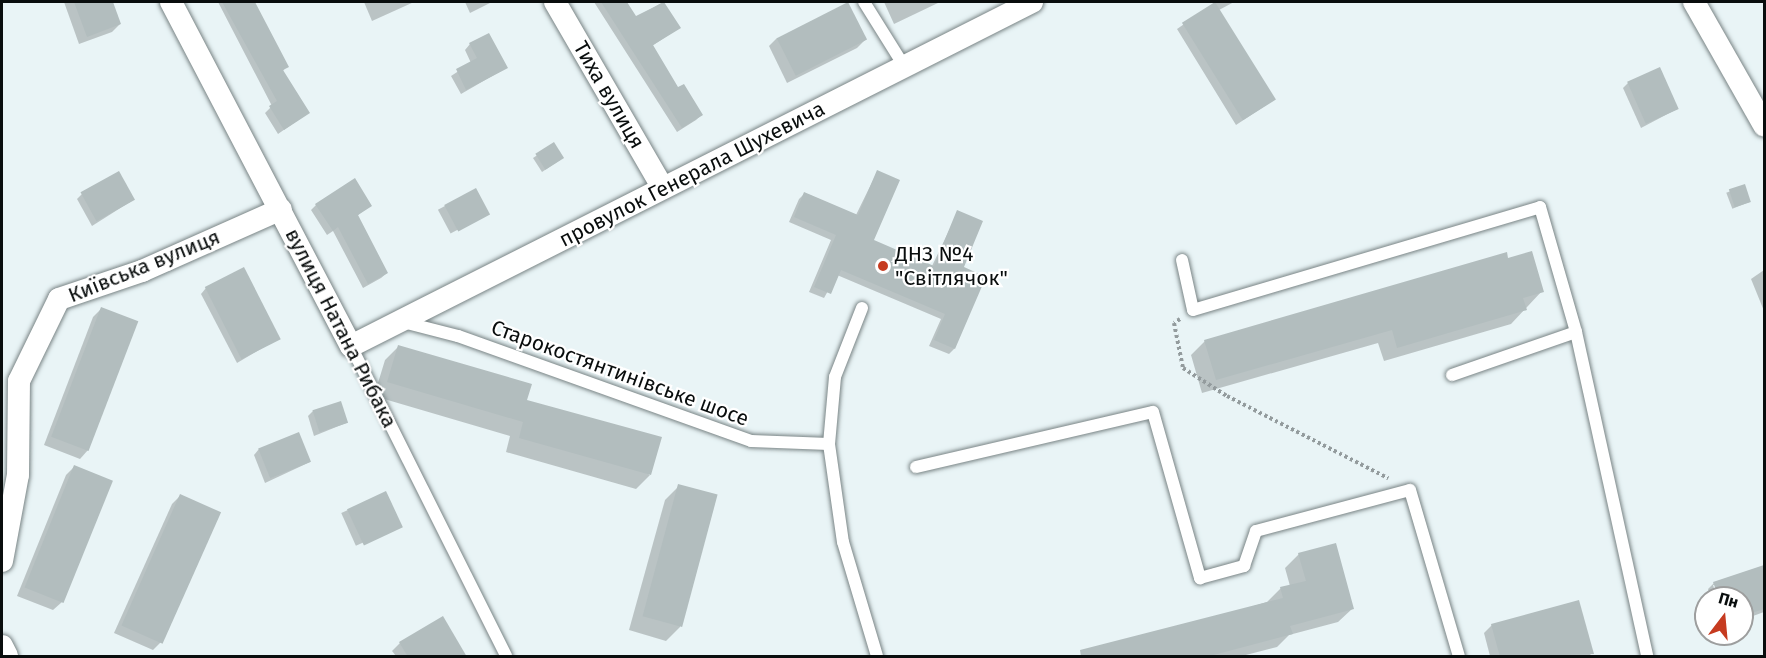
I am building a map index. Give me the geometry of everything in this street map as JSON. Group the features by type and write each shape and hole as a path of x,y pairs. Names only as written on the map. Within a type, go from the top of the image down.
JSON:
{"street":[{"name":"вулиця Натана Рибака","path":"171,2 351,346"},
{"name":"Тиха вулиця","path":"555,2 663,188"},
{"name":"провулок Генерала Шухевича","path":"351,346 1032,2"},
{"path":"1694,2 1764,125"},
{"name":"Київська вулиця","path":"2,561 18,475 19,381 59,299 142,271 281,209"},
{"path":"2,646 7,657"}],"lane":[{"path":"864,2 904,66"},
{"path":"1182,260 1193,310 1540,207 1576,332 1647,657"},
{"path":"862,308 835,377 829,444 843,542 876,657"},
{"name":"Старокостянтинівське шосе","path":"400,321 458,336 752,441 829,444"},
{"path":"1452,375 1576,332"},
{"name":"вулиця Натана Рибака","path":"351,346 506,657"},
{"path":"916,467 1153,412 1200,578 1244,566 1256,531 1410,490 1459,657"}],"path":[{"path":"1193,310 1174,323 1183,368 1227,396 1410,490"}],"building":[{"path":"74,2 113,2 121,24 87,37"},
{"path":"222,2 255,2 289,67 283,70 310,113 284,130 269,106 277,101"},
{"path":"601,2 627,2 636,16 664,2 681,28 653,45 678,87 684,84 703,115 682,128"},
{"path":"848,2 867,39 796,76 777,38"},
{"path":"1215,2 1276,100 1243,120 1182,23"},
{"path":"489,33 508,68 466,90 456,69 477,58 469,43"},
{"path":"1660,67 1679,109 1646,124 1627,82"},
{"path":"554,142 564,158 545,170 535,154"},
{"path":"877,170 900,180 874,240 934,266 957,210 983,221 964,267 986,277 955,349 934,340 945,314 841,270 831,294 814,287 836,235 794,217 804,192 858,215"},
{"path":"119,171 135,200 97,221 81,192"},
{"path":"355,178 372,206 358,215 388,273 368,284 338,227 333,231 315,204"},
{"path":"1745,184 1751,202 1735,207 1729,189"},
{"path":"476,188 490,214 458,231 444,205"},
{"path":"1532,251 1544,292 1523,298 1527,310 1397,348 1392,330 1216,380 1204,340 1507,252 1508,258"},
{"path":"244,267 281,339 242,359 205,287"},
{"path":"101,307 138,321 89,451 51,437"},
{"path":"398,345 532,384 527,400 662,437 651,475 519,438 523,422 387,382"},
{"path":"341,401 348,423 320,432 312,410"},
{"path":"299,432 311,462 270,478 258,448"},
{"path":"74,465 113,481 63,603 25,587"},
{"path":"678,484 718,495 682,627 643,616"},
{"path":"386,491 403,527 364,545 347,509"},
{"path":"180,494 221,512 163,644 121,626"},
{"path":"1336,543 1354,609 1290,626 1293,634 1206,657 1081,657 1080,650 1283,598 1280,587 1306,581 1298,553"},
{"path":"1764,565 1764,609 1754,612 1754,586 1714,586 1713,582"},
{"path":"1579,600 1594,654 1500,657 1491,624"},
{"path":"443,616 467,657 408,657 399,642"}],"place":[{"name":"ДНЗ №4 \"Світлячок\"","path":"883,266"}]}
